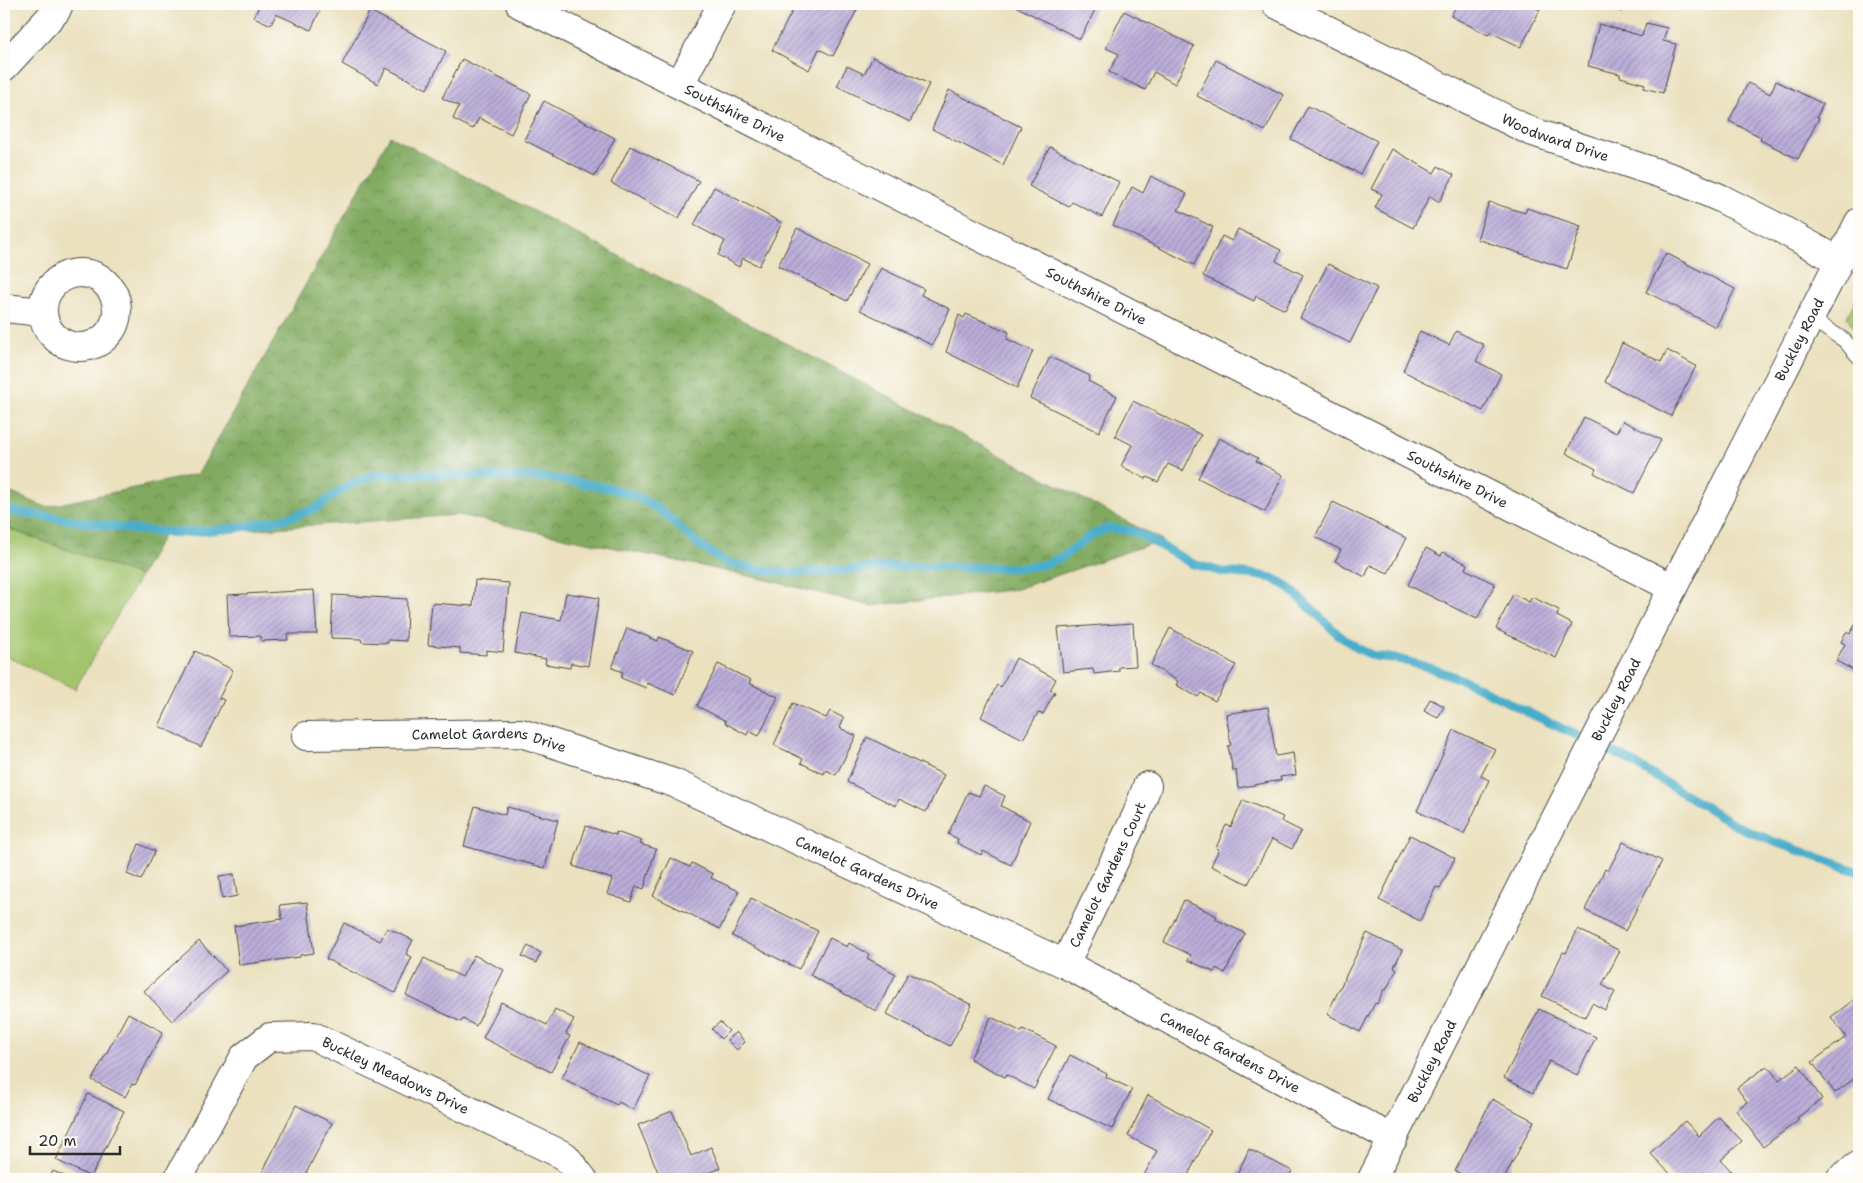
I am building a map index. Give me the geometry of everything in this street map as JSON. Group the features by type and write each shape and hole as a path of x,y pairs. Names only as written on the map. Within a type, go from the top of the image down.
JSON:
{"street":[{"path":"4,67 56,11 59,4"},
{"name":"Southshire Drive","path":"520,4 1673,588"},
{"path":"680,84 722,4"},
{"name":"Woodward Drive","path":"1280,5 1530,131 1676,179 1720,198 1839,261"},
{"name":"Buckley Road","path":"1372,1179 1859,222"},
{"path":"4,308 43,312"},
{"name":"Camelot Gardens Drive","path":"306,736 521,733 674,783 1066,964 1393,1139"},
{"name":"Camelot Gardens Court","path":"1066,964 1137,814 1147,786"},
{"name":"Buckley Meadows Drive","path":"178,1179 244,1057 270,1037 313,1036 565,1156 583,1179"},
{"path":"1840,1179 1859,1165"}],"lane":[{"path":"1810,319 1844,340 1859,357"}],"green space":[{"path":"390,136 1162,540 1017,589 871,606 763,579 458,515 163,536 140,576 4,527 4,490 46,507 198,474"},
{"path":"1859,292 1859,332 1856,331 1847,317"},
{"path":"4,527 140,576 75,689 4,655"}],"building":[{"path":"260,4 323,4 311,30 276,14 271,25 254,17"},
{"path":"796,4 860,4 833,56 819,49 809,70 772,50"},
{"path":"1011,4 1098,4 1080,39"},
{"path":"1457,4 1527,4 1540,10 1521,47 1490,32 1488,35 1451,16"},
{"path":"1606,4 1624,4 1622,12 1606,6"},
{"path":"370,11 446,51 427,89 386,68 378,84 342,64"},
{"path":"1124,11 1194,46 1175,84 1154,72 1145,90 1109,72 1119,54 1106,48"},
{"path":"1646,23 1667,28 1663,41 1676,44 1663,93 1644,88 1645,84 1620,77 1620,74 1588,66 1599,24 1642,36"},
{"path":"873,57 929,84 910,122 837,86 847,66 864,74"},
{"path":"462,59 531,94 511,134 479,118 473,129 453,119 459,106 442,98"},
{"path":"1216,60 1284,95 1265,131 1197,96"},
{"path":"1776,81 1823,104 1817,117 1819,118 1798,159 1760,140 1761,137 1729,121 1748,83 1770,94"},
{"path":"949,90 1021,127 1003,165 932,129"},
{"path":"544,101 615,138 595,176 524,140"},
{"path":"1308,106 1377,141 1360,174 1291,139"},
{"path":"630,146 699,181 679,218 611,183"},
{"path":"1050,147 1119,182 1102,217 1072,202 1069,207 1029,186"},
{"path":"1392,149 1434,173 1438,166 1454,175 1439,202 1430,196 1413,228 1375,208 1382,194 1371,189"},
{"path":"1151,176 1187,194 1178,210 1213,227 1194,265 1113,225 1132,187 1143,193"},
{"path":"714,187 782,223 759,266 743,258 739,267 718,255 725,241 694,225"},
{"path":"1489,202 1525,213 1527,208 1581,226 1567,269 1477,239"},
{"path":"797,228 867,264 847,301 778,266"},
{"path":"1238,229 1281,250 1276,261 1303,275 1285,310 1256,296 1254,301 1203,276 1222,236 1232,241"},
{"path":"1666,253 1735,289 1716,327 1646,292"},
{"path":"1328,264 1377,288 1350,343 1300,318"},
{"path":"881,268 924,289 921,295 950,309 932,345 860,310"},
{"path":"966,314 1009,332 1007,339 1033,351 1017,388 946,352 959,315 964,318"},
{"path":"1420,331 1449,345 1456,331 1484,345 1476,361 1501,374 1483,411 1403,371"},
{"path":"1622,343 1661,362 1667,350 1696,366 1671,416 1605,382"},
{"path":"1050,357 1090,376 1088,381 1117,396 1099,432 1030,398"},
{"path":"1133,401 1201,435 1183,471 1168,464 1158,482 1147,477 1146,479 1121,466 1132,445 1115,436"},
{"path":"1584,417 1616,433 1623,421 1661,440 1634,493 1594,473 1596,469 1566,453"},
{"path":"1219,438 1258,458 1256,461 1283,475 1265,512 1198,478"},
{"path":"1333,502 1406,538 1388,573 1370,565 1365,577 1335,561 1341,550 1315,537"},
{"path":"1426,548 1441,556 1443,552 1467,564 1465,569 1495,584 1477,619 1408,585"},
{"path":"475,580 509,583 503,652 486,650 486,655 460,653 460,648 428,645 432,603 473,606"},
{"path":"314,590 317,634 287,634 288,640 261,641 261,636 229,637 227,595"},
{"path":"566,593 599,598 588,666 571,663 570,668 545,664 546,659 515,653 522,613 561,620"},
{"path":"1513,594 1529,602 1532,597 1559,610 1557,616 1572,624 1556,658 1496,629"},
{"path":"333,595 407,599 406,641 388,640 388,643 362,642 361,639 331,638"},
{"path":"1859,617 1859,673 1836,661 1845,644 1841,642 1846,632 1850,634"},
{"path":"1133,623 1136,666 1119,667 1119,671 1094,674 1093,669 1063,672 1058,628"},
{"path":"627,628 658,641 659,637 693,651 675,695 647,683 646,688 621,678 623,672 612,668"},
{"path":"1170,628 1236,665 1215,701 1201,693 1198,697 1176,685 1178,681 1151,665"},
{"path":"195,651 233,670 219,698 224,700 201,747 159,726"},
{"path":"1016,658 1056,679 1050,690 1055,692 1043,714 1038,713 1023,739 981,717 997,685 1001,687"},
{"path":"718,664 751,680 749,683 778,697 759,736 749,731 747,735 725,723 726,721 697,706"},
{"path":"1430,699 1444,706 1438,718 1424,711"},
{"path":"793,703 826,718 830,711 844,718 840,728 856,736 836,775 826,770 824,774 801,763 803,759 774,745"},
{"path":"1268,707 1276,756 1293,753 1296,775 1280,777 1281,780 1238,788 1236,770 1233,771 1228,746 1231,745 1226,714"},
{"path":"1454,730 1495,749 1481,776 1489,780 1464,834 1417,811"},
{"path":"867,737 944,775 926,812 899,799 896,806 847,782"},
{"path":"984,786 1005,796 1001,806 1030,821 1011,865 983,851 981,855 957,843 958,839 948,834 968,792 979,796"},
{"path":"1243,800 1283,817 1281,821 1301,831 1292,849 1272,839 1248,884 1211,866 1219,849 1216,848 1226,825 1231,827"},
{"path":"475,806 505,815 507,807 558,820 545,868 464,846"},
{"path":"586,826 616,835 616,832 642,841 640,844 656,849 644,889 636,886 631,902 607,894 612,879 573,866"},
{"path":"1410,835 1455,858 1440,888 1436,887 1420,921 1379,900"},
{"path":"1623,842 1662,861 1625,931 1585,910 1605,869 1608,871"},
{"path":"139,844 155,851 141,880 127,874"},
{"path":"671,858 690,867 692,863 713,874 711,878 739,891 720,929 653,896"},
{"path":"234,874 237,896 222,899 219,876"},
{"path":"751,898 818,931 799,969 732,936"},
{"path":"1184,900 1217,916 1215,919 1245,933 1225,973 1216,968 1214,972 1188,960 1191,955 1164,942"},
{"path":"307,902 314,953 300,955 300,957 239,965 234,926 282,919 280,905"},
{"path":"344,923 380,941 387,928 413,940 406,954 412,957 395,993 326,959"},
{"path":"1578,929 1620,951 1602,985 1615,992 1605,1010 1592,1003 1585,1017 1542,996 1563,952 1566,953"},
{"path":"1367,933 1402,950 1394,967 1397,969 1377,1004 1375,1003 1360,1032 1327,1014"},
{"path":"830,938 847,947 849,943 869,954 867,958 896,974 876,1011 810,975"},
{"path":"199,941 227,971 172,1021 144,991"},
{"path":"528,946 541,953 536,963 522,956"},
{"path":"474,955 504,970 476,1026 463,1019 461,1022 406,995 424,958 462,977"},
{"path":"908,973 972,1005 950,1046 887,1014"},
{"path":"1859,996 1859,1075 1835,1093 1812,1062 1846,1037 1831,1017"},
{"path":"501,1002 547,1025 555,1009 574,1019 566,1034 570,1036 551,1072 483,1038"},
{"path":"1539,1009 1596,1037 1577,1075 1549,1061 1533,1093 1504,1078"},
{"path":"128,1013 163,1032 135,1085 132,1084 125,1097 92,1080"},
{"path":"991,1017 1022,1032 1023,1029 1056,1046 1034,1089 970,1059"},
{"path":"720,1022 729,1031 721,1039 712,1029"},
{"path":"736,1032 745,1042 737,1050 727,1040"},
{"path":"580,1042 650,1076 633,1110 619,1102 617,1105 562,1078"},
{"path":"1070,1055 1107,1074 1106,1077 1132,1089 1112,1129 1048,1099"},
{"path":"1799,1065 1822,1099 1797,1118 1799,1120 1763,1147 1736,1110 1747,1102 1737,1088 1767,1066 1779,1080"},
{"path":"88,1094 124,1111 91,1177 56,1160"},
{"path":"1148,1095 1211,1130 1186,1179 1142,1179 1157,1151 1128,1136"},
{"path":"1492,1099 1534,1121 1504,1179 1471,1179 1455,1171"},
{"path":"296,1105 332,1123 303,1179 275,1179 262,1173"},
{"path":"672,1111 691,1156 711,1147 720,1168 703,1175 704,1178 664,1179 663,1177 661,1179 638,1125"},
{"path":"1719,1117 1742,1141 1721,1160 1731,1171 1722,1179 1675,1179 1650,1153 1685,1121 1699,1136"},
{"path":"1249,1149 1292,1171 1288,1179 1235,1179"},
{"path":"53,1171 71,1179 49,1179"}],"waterway":[{"path":"4,510 137,530 180,533 236,528 288,518 316,508 349,485 375,475 414,474 550,478 610,488 637,497 659,509 699,545 725,562 760,570 798,573 901,566 1014,568 1043,565 1062,557 1090,536 1108,528 1126,530 1138,533 1193,564 1222,572 1272,578 1287,586 1340,636 1359,649 1374,656 1398,659 1431,668 1468,682 1625,758 1739,827 1772,841 1859,872"}]}
